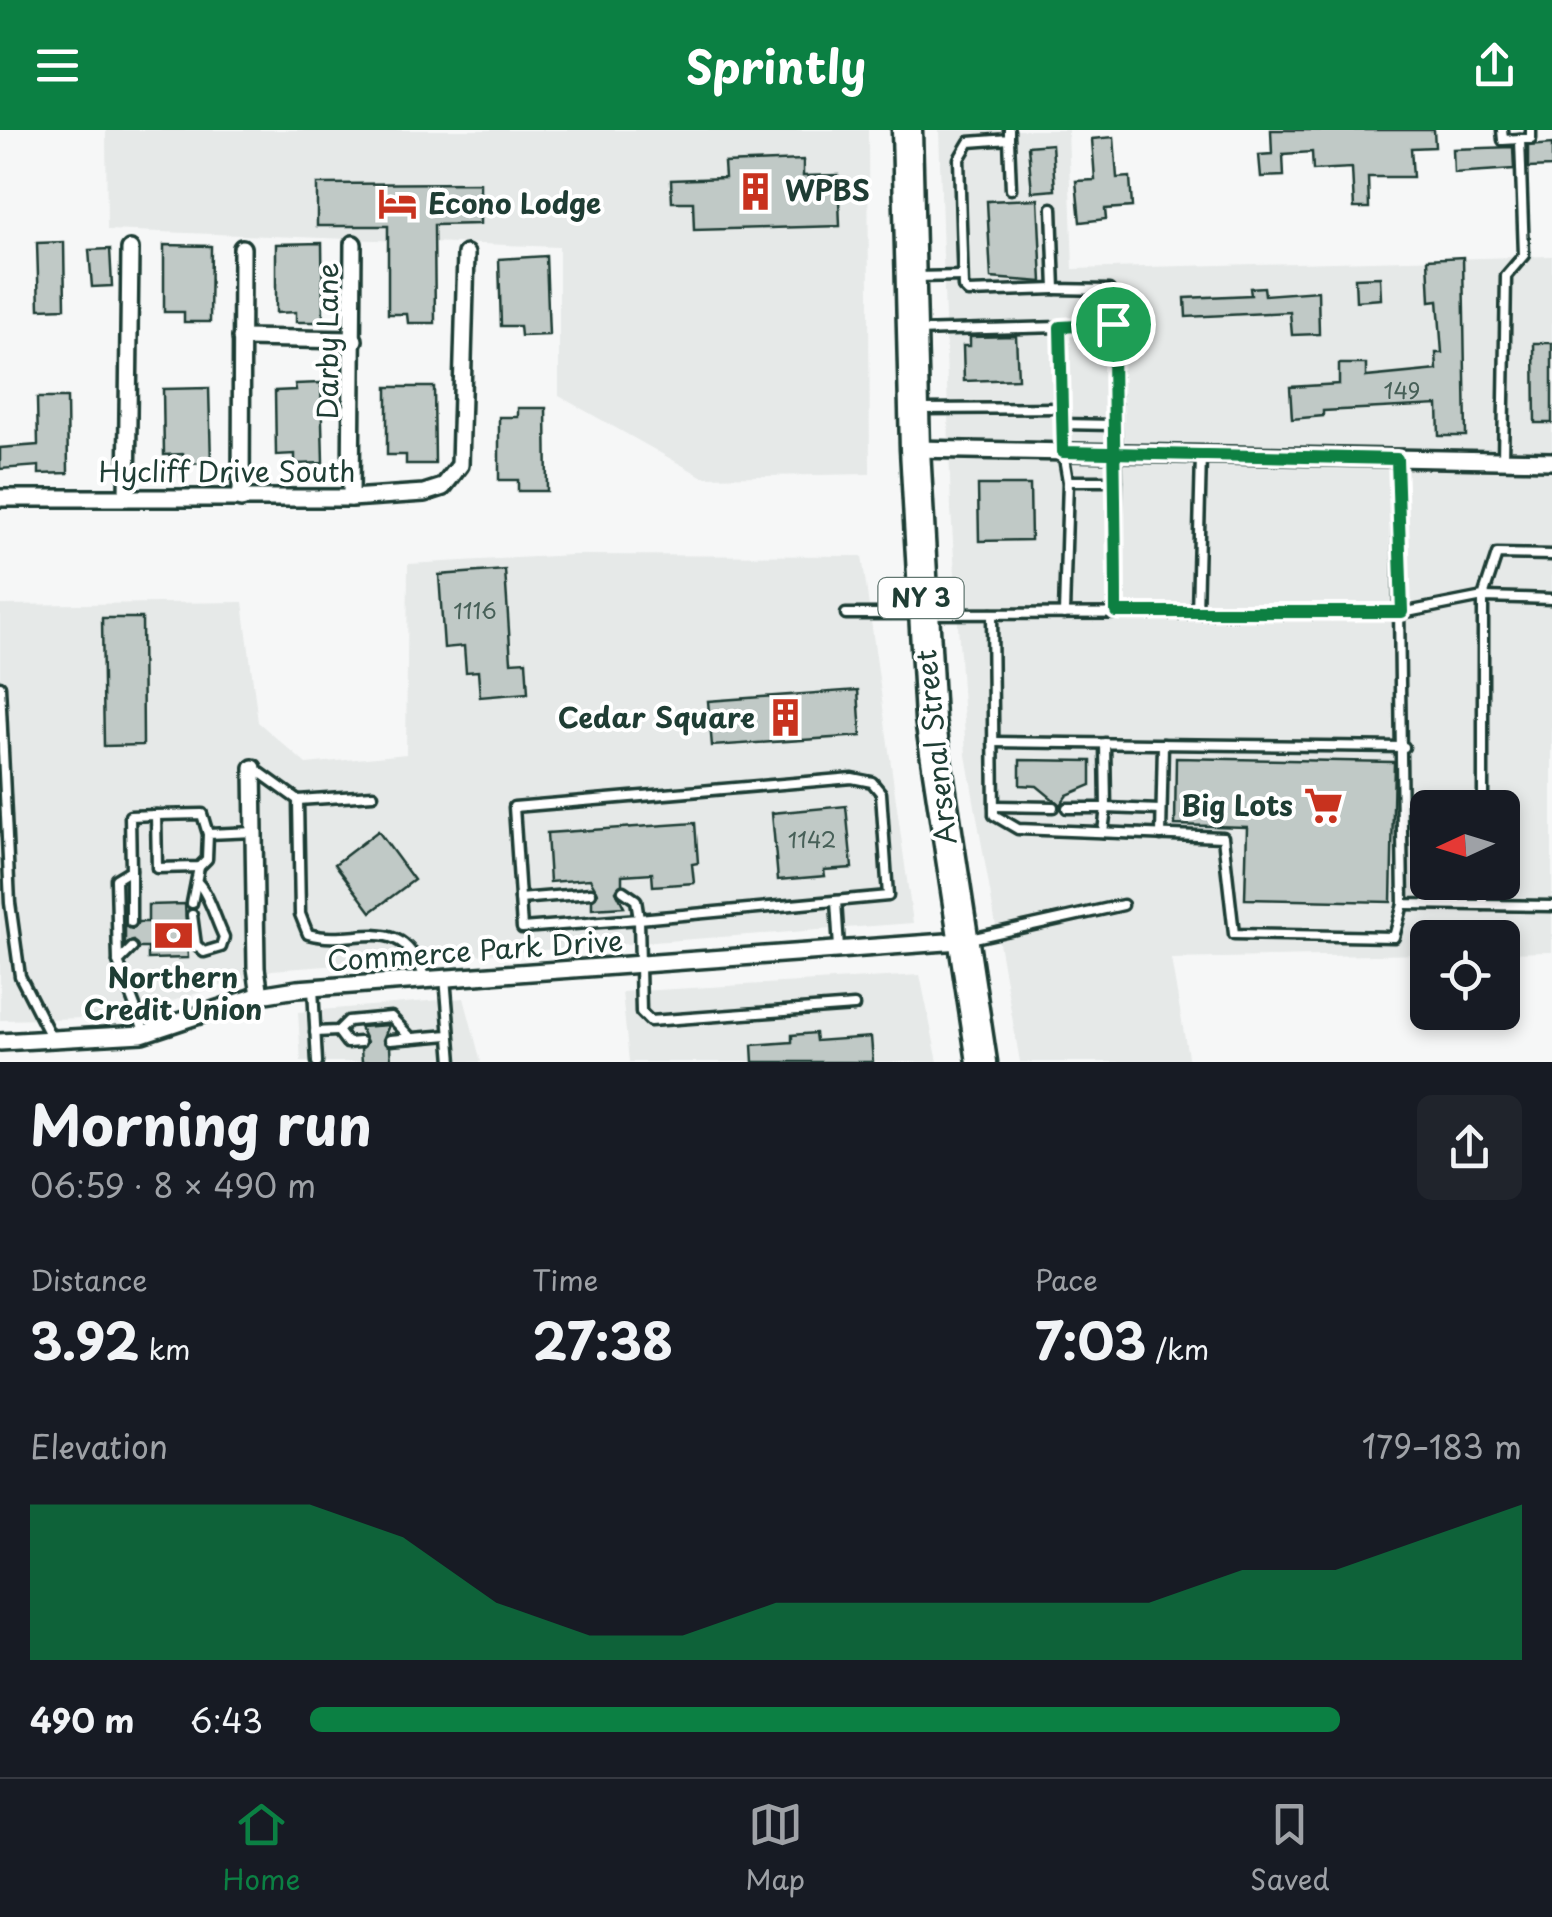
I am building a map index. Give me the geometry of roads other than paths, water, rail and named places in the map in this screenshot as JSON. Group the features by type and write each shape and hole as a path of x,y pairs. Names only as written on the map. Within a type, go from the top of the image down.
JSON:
{"highway":[{"name":"Arsenal Street","path":"908,130 914,449 930,719 960,941 982,1062"}],"street":[{"name":"Darby Lane","path":"352,498 353,244"},
{"path":"126,498 130,248"},
{"path":"241,498 242,248"},
{"name":"Hycliff Drive South","path":"0,498 352,498 424,493 450,480 460,465 466,254"},
{"path":"241,338 354,340"},
{"path":"914,449 1552,462"},
{"path":"254,768 260,995"},
{"name":"Commerce Park Drive","path":"0,1042 146,1033 260,995 313,988 960,941"}],"lane":[{"path":"1502,130 1502,140 1531,139 1531,130"},
{"path":"1011,188 1009,135 963,146 959,159 962,276 968,292 1110,290 1117,481 1116,612"},
{"path":"1503,461 1506,276 1524,255 1520,139"},
{"path":"1052,208 1055,289"},
{"path":"911,277 962,276"},
{"path":"912,331 1113,324"},
{"path":"1060,327 1063,452 1068,480 1064,614"},
{"path":"914,409 1062,408"},
{"path":"1062,424 1114,425"},
{"path":"1198,613 1202,455"},
{"path":"994,810 1018,829 1223,837 1234,934 1394,937 1403,904 1404,747 1397,459"},
{"path":"1068,480 1117,481"},
{"path":"1483,790 1483,598 1498,554 1552,554"},
{"path":"846,614 1402,612 1483,598 1552,599"},
{"path":"992,614 994,810"},
{"path":"0,686 10,903 20,976 53,1041"},
{"path":"993,742 1404,747"},
{"path":"1102,832 1106,808 1105,743"},
{"path":"1161,835 1163,744"},
{"path":"254,768 298,800 373,795"},
{"path":"852,778 872,782 881,792 888,896 638,919 522,928 514,807 852,778"},
{"path":"298,800 302,926 308,934 322,938 378,933 393,937 408,947 425,979"},
{"path":"994,810 1053,807"},
{"path":"1067,808 1162,810"},
{"path":"131,922 130,816 202,814 208,834 207,859 198,868 192,904"},
{"path":"156,815 157,868 198,868"},
{"path":"208,834 254,832"},
{"path":"131,870 116,880 118,962 146,1033"},
{"path":"192,915 196,945 204,952 222,947 224,937 212,918 207,892 198,883"},
{"path":"623,891 636,900 642,1012 650,1021 854,1006"},
{"path":"520,899 591,893"},
{"path":"1483,900 1483,906"},
{"path":"836,901 839,948"},
{"path":"1403,904 1552,906"},
{"path":"960,941 1123,905"},
{"path":"118,962 132,948"},
{"path":"446,978 452,1062"},
{"path":"313,988 317,1062"},
{"path":"315,1032 338,1030 348,1021 391,1017 410,1038"},
{"path":"338,1030 347,1043 360,1042"},
{"path":"390,1040 450,1034"}],"place":[{"name":"WPBS","path":"755,191"},
{"name":"Econo Lodge","path":"398,204"},
{"name":"Cedar Square","path":"785,718"},
{"name":"Big Lots","path":"1323,806"},
{"name":"Northern Credit Union","path":"173,936"}]}
